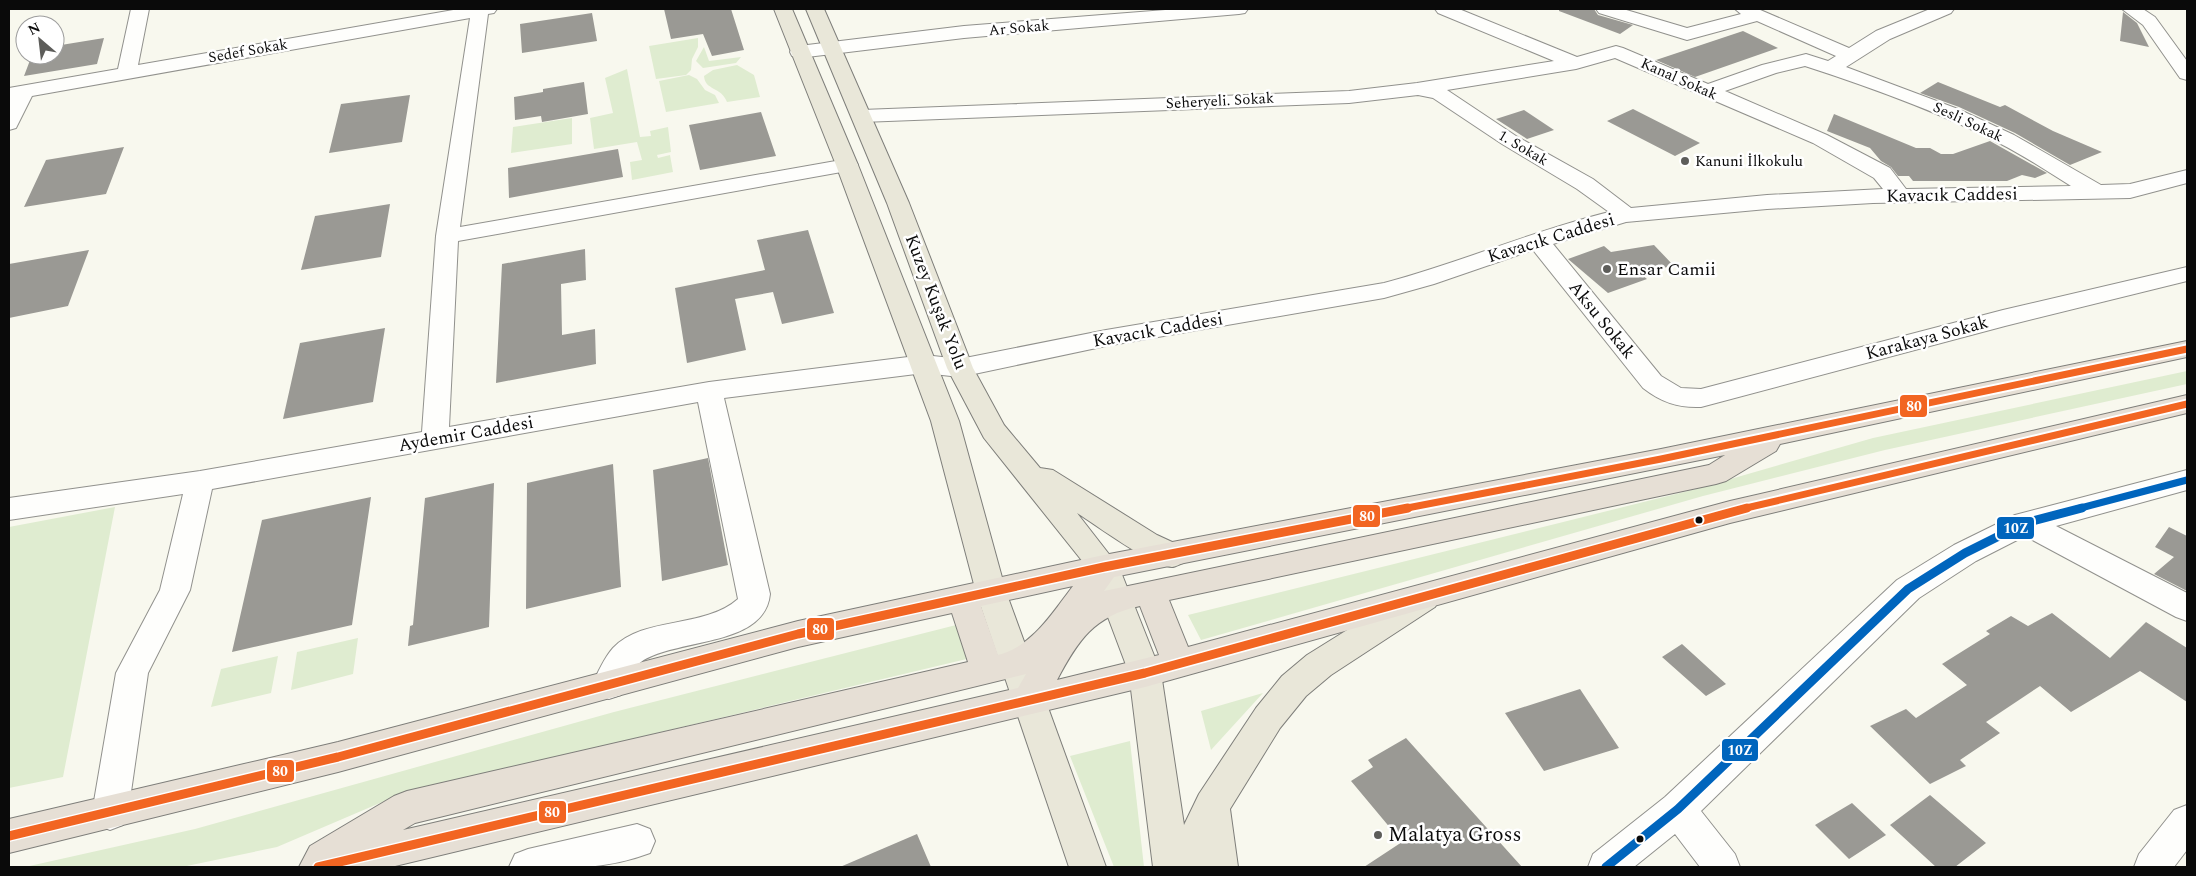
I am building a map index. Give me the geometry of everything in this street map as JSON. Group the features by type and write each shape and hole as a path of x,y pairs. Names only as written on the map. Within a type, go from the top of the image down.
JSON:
{"highway":[{"path":"9,836 110,813 386,744 798,634 1104,567 1785,433 2187,349"},
{"path":"318,867 1145,673 1730,512 2187,404"},
{"path":"1029,700 1062,640 1077,621 1093,610 1116,599 1716,474 1785,433"},
{"path":"308,867 407,808 1001,667 1053,637 1104,567"},
{"path":"1150,592 1179,664"}],"main road":[{"name":"Kuzey Kuşak Yolu","path":"783,9 799,52 847,165 945,421 977,595 1001,667 1029,700 1088,867"},
{"name":"Kuzey Kuşak Yolu","path":"815,9 833,47 898,203 960,368 994,431 1104,567 1145,673 1171,867"},
{"path":"1016,458 1105,518 1146,543 1172,555"},
{"path":"1182,867 1212,806 1268,718 1294,686 1319,665 1427,596"},
{"path":"1212,806 1220,867"}],"street":[{"path":"127,72 140,9"},
{"path":"435,440 447,236 482,9"},
{"name":"Sedef Sokak","path":"16,92 482,9"},
{"path":"1041,9 1059,25"},
{"name":"Ar Sokak","path":"799,52 1202,10 1239,9"},
{"path":"1444,9 1576,63"},
{"path":"1605,9 1687,34 1751,12 1849,55"},
{"path":"1829,69 1884,35 1945,9"},
{"path":"2131,9 2138,11 2149,21 2187,74"},
{"name":"Kanal Sokak","path":"1576,63 1616,52 1820,139 1882,173 1901,196"},
{"name":"Sesli Sokak","path":"1708,91 1769,69 1806,60 1876,83 1951,113 2007,140 2098,192"},
{"name":"Seheryeli. Sokak","path":"862,116 1349,97 1417,89 1576,63"},
{"name":"1. Sokak","path":"1417,89 1440,94 1509,140 1585,184 1626,215"},
{"path":"9,124 16,92"},
{"path":"447,236 847,165"},
{"name":"Kavacık Caddesi","path":"924,364 960,368 1106,338 1384,290 1426,279 1585,225 1626,215 1821,199 2130,191 2187,176"},
{"name":"Aksu Sokak","path":"1539,242 1652,382 1668,394"},
{"name":"Karakaya Sokak","path":"1668,394 1683,399 1701,398 2003,318 2187,274"},
{"name":"Aydemir Caddesi","path":"9,509 200,482 709,391 924,364"},
{"path":"609,685 621,660 630,652 648,644 737,618 753,604 754,594 709,391"},
{"path":"1606,867 1678,809 1908,590 1965,553 2024,523 2187,480"},
{"path":"110,813 132,673 174,590 200,482"},
{"path":"2024,523 2187,608"},
{"path":"1678,809 1722,867"},
{"path":"2152,867 2187,822"},
{"path":"528,867 637,841"}],"green space":[{"path":"698,38 698,47 692,59 691,70 686,75 656,79 649,46"},
{"path":"704,47 709,61 741,57 736,63 703,68 696,61"},
{"path":"737,65 754,75 760,97 727,102 721,93 710,87 705,81 704,76 713,70"},
{"path":"627,69 640,137 651,136 650,131 668,127 671,152 657,155 658,158 670,155 673,172 632,180 630,162 642,160 637,142 594,149 590,118 613,113 605,78"},
{"path":"689,75 697,79 705,90 715,95 719,103 666,112 659,81"},
{"path":"572,118 572,144 511,153 513,127"},
{"path":"2187,371 2187,384 1885,450 1703,496 1201,640 1188,615 1696,489 1873,438"},
{"path":"115,507 63,777 9,788 9,527"},
{"path":"964,623 971,658 401,794 277,847 182,867 25,867 195,829 614,712"},
{"path":"358,638 353,674 291,690 297,652"},
{"path":"278,656 271,693 211,707 221,669"},
{"path":"1263,693 1211,750 1201,711"},
{"path":"1130,741 1144,867 1114,867 1070,756"}],"building":[{"path":"664,9 731,9 744,50 712,56 703,34 671,39"},
{"path":"1559,9 1594,9 1598,15 1633,25 1620,34 1559,11"},
{"path":"2123,12 2137,23 2149,47 2120,41"},
{"path":"592,13 597,41 522,53 520,24"},
{"path":"1743,31 1778,48 1695,77 1656,60"},
{"path":"104,38 97,64 24,76 28,65 65,65 65,44"},
{"path":"584,82 588,114 542,122 541,116 515,120 514,97 543,92 543,89"},
{"path":"1938,82 2000,107 2005,105 2053,131 2102,152 2070,165 2015,133 1959,107 1920,93"},
{"path":"410,95 402,142 329,153 341,104"},
{"name":"Kanuni İlkokulu","path":"1633,109 1700,143 1675,156 1607,121"},
{"path":"1524,110 1554,130 1527,139 1496,119"},
{"path":"761,112 776,156 700,170 689,125"},
{"path":"1834,114 1916,148 1930,148 1941,154 1953,154 1990,141 2047,173 2035,178 2022,175 2007,181 1913,181 1909,176 1898,176 1870,148 1827,131"},
{"path":"124,147 106,194 24,207 46,160"},
{"path":"618,149 623,177 509,198 508,168"},
{"path":"390,204 381,257 301,270 315,216"},
{"path":"808,230 834,313 782,324 773,292 735,299 746,350 687,363 675,288 765,270 757,240"},
{"name":"Ensar Camii","path":"1654,245 1674,266 1638,272 1647,279 1608,293 1568,259 1604,246 1611,252"},
{"path":"585,249 586,280 561,284 562,335 595,329 596,364 496,383 502,264"},
{"path":"89,250 68,306 9,318 9,264"},
{"path":"385,328 373,402 283,419 300,343"},
{"path":"708,458 728,565 662,581 653,470"},
{"path":"613,464 621,587 526,609 527,483"},
{"path":"494,483 489,627 408,646 410,626 413,625 425,498"},
{"path":"371,497 352,625 232,652 262,520"},
{"path":"2169,527 2187,536 2187,591 2154,574 2174,557 2155,547"},
{"path":"2052,613 2110,658 2146,622 2187,648 2187,702 2140,671 2071,712 2040,686 1986,722 2000,733 1960,760 1966,766 1930,784 1870,726 1906,709 1916,718 1967,685 1942,664 1990,634 1986,631 2011,616 2028,626"},
{"path":"1682,644 1726,684 1706,696 1662,657"},
{"path":"1580,689 1619,748 1544,771 1505,713"},
{"path":"1406,738 1522,867 1364,867 1402,842 1351,781 1373,767 1368,760"},
{"path":"1930,795 1986,843 1955,867 1936,867 1890,825"},
{"path":"1852,803 1886,835 1849,859 1815,825"},
{"path":"917,834 931,867 840,867"}],"transit line":[{"name":"80","path":"9,836 338,757 798,634 1104,567 1661,459 2187,349"},
{"name":"80","path":"318,867 1145,673 1730,512 2187,404"},
{"name":"10Z","path":"1606,867 1678,809 1908,589 1965,553 2025,523 2187,480"}],"place":[{"name":"Kanuni İlkokulu","path":"1685,161"},
{"name":"Ensar Camii","path":"1607,269"},
{"name":"Malatya Gross","path":"1378,835"}]}
